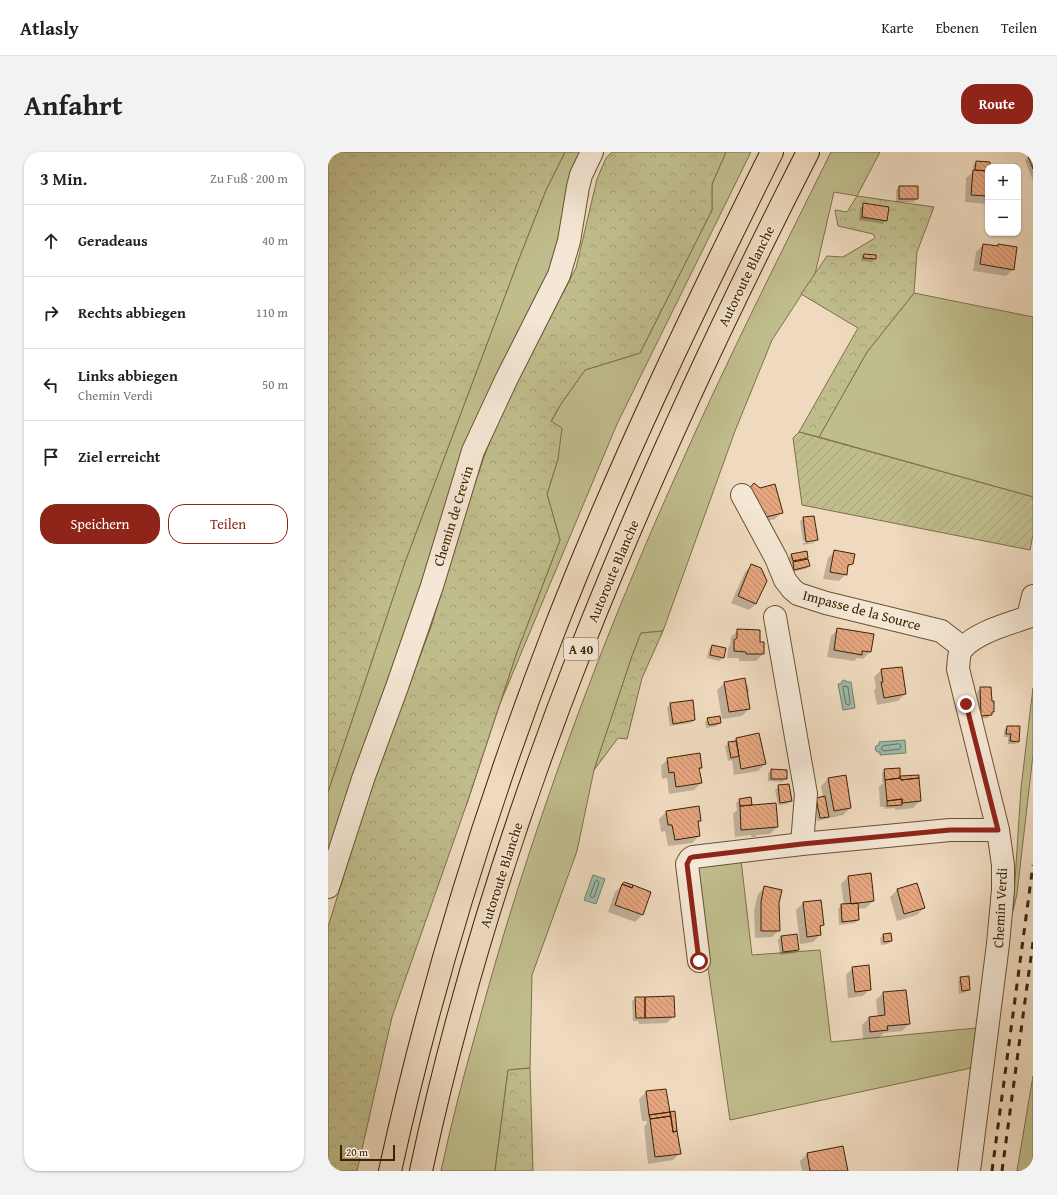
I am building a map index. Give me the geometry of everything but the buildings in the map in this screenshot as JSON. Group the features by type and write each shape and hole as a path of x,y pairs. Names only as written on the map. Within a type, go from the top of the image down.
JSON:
{"highway":[{"name":"A 40","path":"390,1171 416,1057 462,895 495,796 552,636 635,439 686,329 772,152"},
{"name":"Autoroute Blanche","path":"421,1171 451,1046 476,958 522,811 582,647 618,556 660,461 719,332 808,152"}],"street":[{"name":"Chemin de Crevin","path":"328,887 363,779 432,586 473,451 506,380 559,275 568,241 581,175 592,152"},
{"name":"Impasse de la Source","path":"742,495 776,558 785,580 798,594 826,603 941,631 963,648"},
{"path":"963,648 976,637 1028,617 1033,596"},
{"path":"775,617 806,794 802,844"},
{"name":"Chemin Verdi","path":"963,648 959,656 958,669 998,830 1003,865 1003,898 998,944 969,1171"},
{"path":"699,961 687,864 690,858 802,844 950,830 998,830"}],"green space":[{"path":"328,152 565,152 546,190 520,256 405,562 328,792"},
{"path":"565,152 582,152 555,258 410,621 342,809 328,853 328,792 405,562 520,256 546,190"},
{"path":"612,152 726,152 712,184 712,210 640,353 585,370 551,421 562,428 558,459 547,494 560,540 517,652 466,806 392,1017 357,1171 328,1171 328,927 372,784 431,627 468,504 485,454 507,400 576,268 597,179 606,158"},
{"path":"726,152 751,152 617,424 500,705 517,652 560,540 547,494 558,459 551,422 561,404 585,370 640,353 712,210 712,184"},
{"path":"831,152 880,152 857,196 834,192 815,274 772,340 735,431 663,631 641,633 632,656 594,770 577,851 532,975 530,1068 508,1070 495,1171 441,1171 466,1067 496,959 542,816 593,673 650,533 699,424 754,307"},
{"path":"857,196 934,207 917,252 914,293 867,352 819,437 799,432 858,328 801,294 827,256 843,257 875,238 873,234 838,226 835,210 847,212"},
{"path":"914,293 1033,317 1033,497 819,437 867,352"},
{"path":"799,432 1033,497 1033,535 1030,550 802,505 793,438"},
{"path":"663,631 642,678 627,739 618,738 594,770 641,633"},
{"path":"1033,688 1033,755 1017,894 1013,911 1021,788"},
{"path":"500,705 466,806 499,706"},
{"path":"741,860 752,955 820,950 831,1042 976,1028 971,1068 730,1120 707,961 696,866"},
{"path":"530,1068 533,1171 495,1171 508,1070"},
{"path":"1033,1076 1033,1171 1017,1171"}],"water":[{"path":"844,680 851,682 855,708 843,710 838,684 841,684"},
{"path":"905,740 906,753 880,755 880,752 877,752 875,749 876,746 879,745 879,742"},
{"path":"593,875 605,879 596,904 584,900"}],"railway":[{"path":"992,1171 1033,865"},
{"path":"1002,1171 1033,942"}],"route":[{"path":"699,961 687,864 690,858 802,844 950,830 998,830 966,704"}]}
